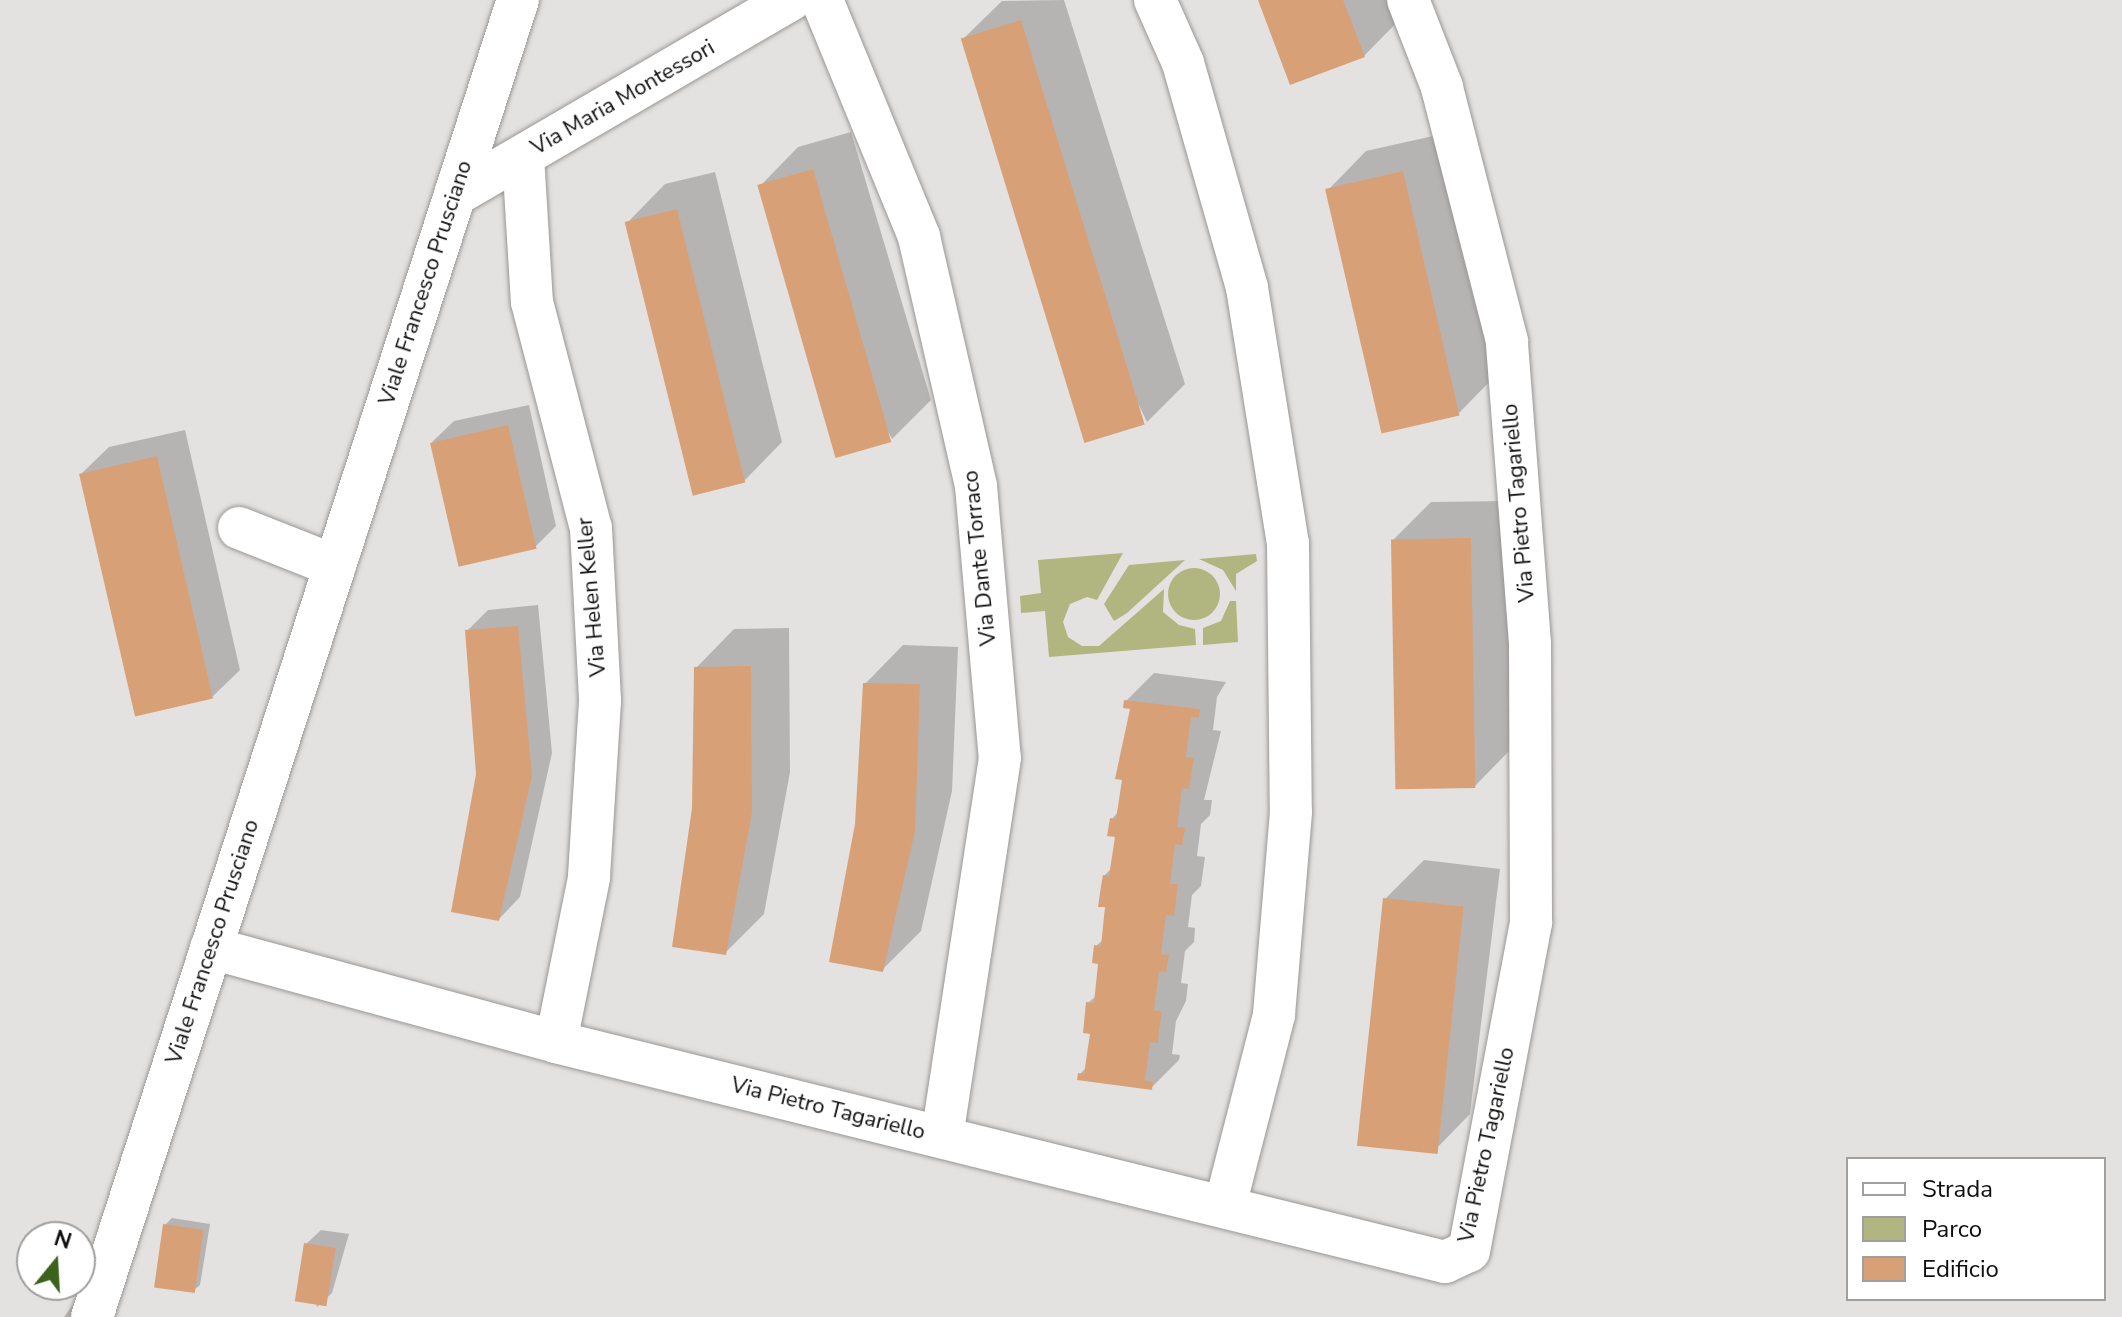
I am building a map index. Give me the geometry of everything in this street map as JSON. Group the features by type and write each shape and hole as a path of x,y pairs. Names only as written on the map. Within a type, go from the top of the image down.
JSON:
{"street":[{"name":"Viale Francesco Prusciano","path":"92,1317 518,0"},
{"name":"Via Maria Montessori","path":"455,195 790,0"},
{"name":"Via Dante Torraco","path":"822,0 919,237 976,486 1000,758 942,1137"},
{"path":"1155,0 1183,63 1247,288 1288,543 1291,812 1274,1015 1225,1206"},
{"name":"Via Pietro Tagariello","path":"211,948 556,1042 1445,1262 1469,1251 1531,923 1530,643 1507,341 1442,87 1408,0"},
{"name":"Via Helen Keller","path":"523,156 532,302 591,528 600,701 589,878 556,1042"},
{"path":"239,528 335,566"}],"green space":[{"path":"1123,553 1097,600 1087,597 1070,604 1063,622 1068,637 1082,646 1099,646 1164,589 1163,612 1179,625 1195,629 1196,645 1049,657 1045,611 1021,613 1020,596 1041,593 1038,560"},
{"path":"1256,554 1257,561 1236,574 1236,591 1223,570 1199,559"},
{"path":"1185,560 1127,613 1114,621 1104,604 1129,565"},
{"path":"1194,568 1212,576 1220,594 1212,612 1194,620 1176,612 1168,594 1176,576"},
{"path":"1230,601 1236,601 1238,642 1203,645 1203,628 1221,621"}],"building":[{"path":"1258,0 1343,0 1365,57 1290,85"},
{"path":"1021,20 1145,425 1084,443 961,38"},
{"path":"813,169 891,442 836,458 757,185"},
{"path":"1403,171 1459,416 1382,434 1325,189"},
{"path":"677,209 745,483 693,496 625,222"},
{"path":"508,425 537,549 459,567 430,443"},
{"path":"157,456 213,699 135,717 79,474"},
{"path":"1471,538 1475,788 1395,789 1391,539"},
{"path":"518,626 532,776 499,921 451,912 476,774 465,630"},
{"path":"751,666 752,812 726,955 672,947 692,808 694,667"},
{"path":"863,683 920,684 915,831 883,972 829,962 855,824"},
{"path":"1124,700 1200,709 1199,718 1191,717 1186,757 1194,758 1189,789 1182,788 1177,827 1185,828 1182,845 1175,844 1170,884 1178,884 1174,916 1166,915 1161,954 1169,955 1166,972 1159,971 1154,1010 1162,1012 1158,1043 1150,1042 1145,1081 1153,1082 1152,1090 1077,1080 1078,1073 1084,1074 1090,1034 1083,1033 1086,1002 1094,1003 1098,964 1092,963 1094,945 1101,946 1105,907 1098,907 1101,886 1103,875 1109,876 1115,837 1107,836 1110,818 1116,819 1122,780 1115,779 1130,709 1123,708"},
{"path":"1383,898 1464,906 1438,1154 1357,1146"},
{"path":"163,1224 204,1230 195,1293 154,1287"},
{"path":"304,1243 336,1248 326,1306 295,1301"}]}
